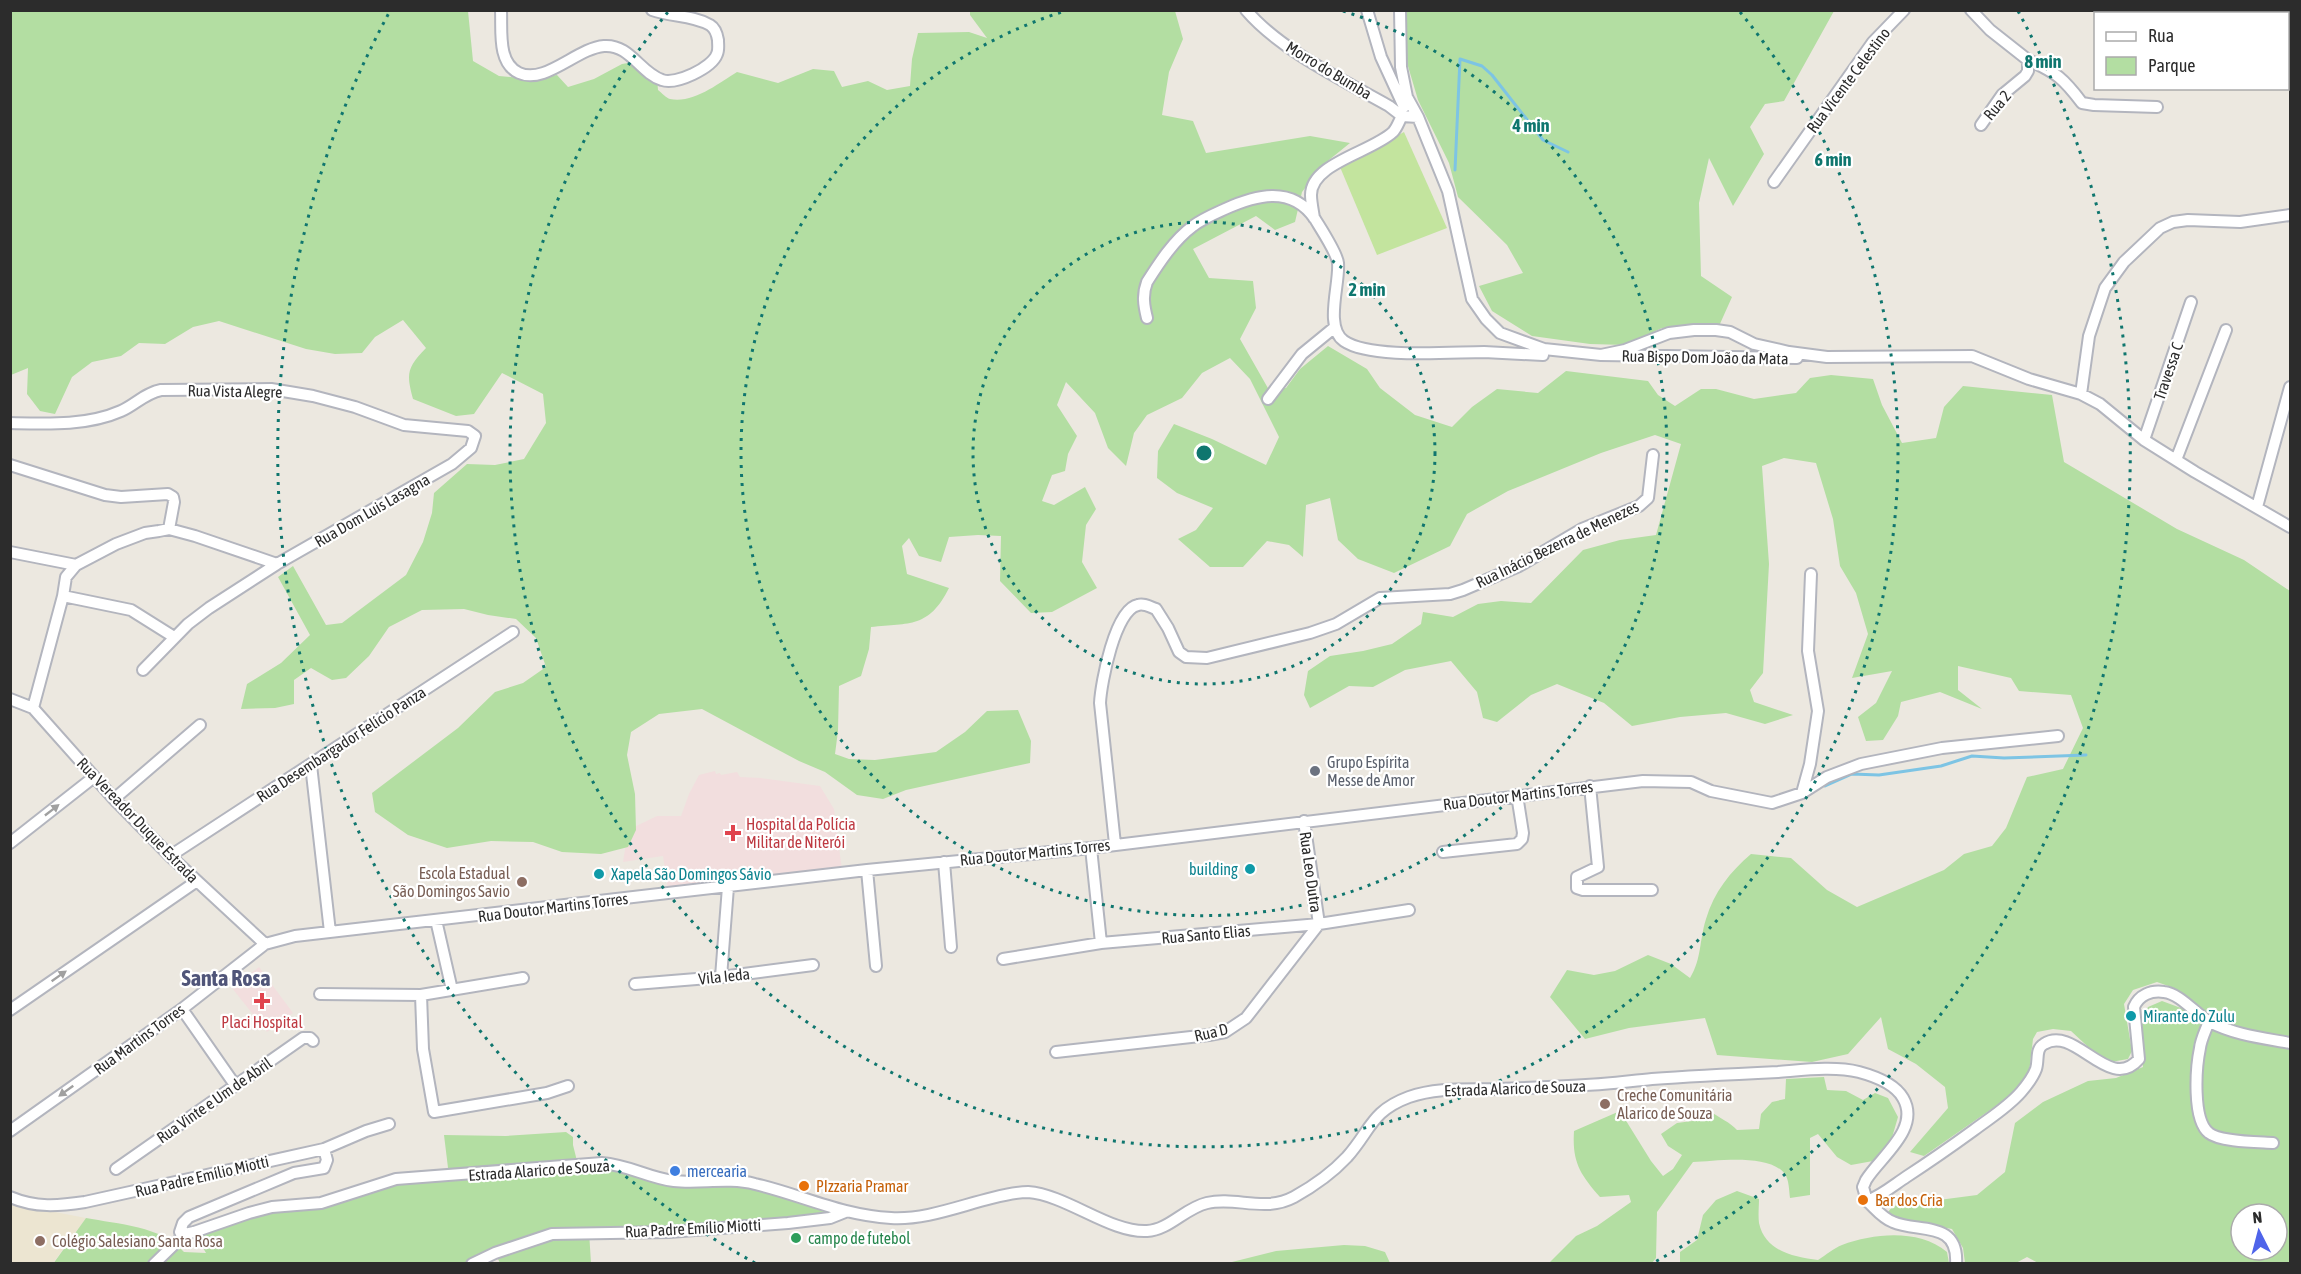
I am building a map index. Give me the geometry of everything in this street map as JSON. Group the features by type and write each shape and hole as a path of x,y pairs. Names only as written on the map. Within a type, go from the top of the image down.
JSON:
{"street":[{"path":"501,10 501,39 506,61 518,73 525,75 541,74 589,49 601,46 614,47 630,55 655,76 670,81 701,70 714,59 718,47 717,35 713,26 700,20 652,10"},
{"name":"Morro do Bumba","path":"1246,10 1257,24 1281,42 1410,116"},
{"path":"1367,10 1381,57 1448,191 1472,299 1486,319 1500,333 1544,349 1601,355"},
{"path":"1400,10 1401,68 1410,116"},
{"name":"Rua Vicente Celestino","path":"1774,182 1873,42 1904,10"},
{"path":"1971,10 1990,30 2028,60 2066,81 2082,103 2157,107"},
{"name":"Rua 2","path":"1981,125 2002,95 2025,76 2028,70 2028,60"},
{"path":"1410,116 1384,139 1331,166 1315,181 1311,194 1314,218 1338,262 1339,280 1335,298 1335,327 1340,338 1347,343 1392,352 1543,355 1544,349"},
{"path":"1147,318 1143,305 1147,282 1180,238 1202,221 1234,205 1267,195 1279,195 1293,201 1314,218"},
{"path":"2081,394 2090,336 2105,288 2124,262 2160,228 2173,222 2188,220 2240,222 2290,215"},
{"name":"Travessa C","path":"2144,440 2191,302"},
{"path":"1268,399 1302,354 1335,327"},
{"name":"Rua Bispo Dom João da Mata","path":"1601,355 1625,350 1669,333 1705,330 1730,332 1754,344 1827,357"},
{"path":"2176,460 2226,330"},
{"name":"Rua Bispo Dom João da Mata","path":"1601,355 1772,358 1972,356 2029,379 2081,394 2100,404 2144,440 2290,527"},
{"path":"2257,507 2290,387"},
{"name":"Rua Vista Alegre","path":"10,423 68,422 107,416 123,411 147,394 161,390 254,388 313,396 355,407 404,425 468,431 475,436 474,442 465,453"},
{"name":"Rua Dom Luis Lasagna","path":"277,564 452,464 465,453"},
{"name":"Rua Inácio Bezerra de Menezes","path":"1115,844 1100,703 1104,673 1118,628 1131,607 1139,604 1156,609 1179,652 1186,657 1207,658 1310,633 1336,624 1380,598 1450,594 1518,566 1549,546 1599,520 1639,506 1648,498 1653,455"},
{"path":"10,465 105,495 121,497 168,494 173,497 174,502 169,530"},
{"path":"33,708 66,577 76,565 137,536 169,530 277,564"},
{"path":"10,552 76,565"},
{"path":"143,670 174,637 209,608 277,564"},
{"path":"1802,793 1812,754 1818,711 1808,651 1811,574"},
{"path":"63,596 131,610 174,637"},
{"name":"Rua Desembargador Felício Panza","path":"170,856 513,632"},
{"name":"Rua Vereador Duque Estrada","path":"10,699 33,708 114,799 170,856 266,945"},
{"path":"114,799 200,725"},
{"name":"Rua Doutor Martins Torres","path":"266,945 295,936 867,870 1091,848 1590,786 1672,780 1697,783 1711,791 1728,796 1772,803 1802,793 1827,777 1861,764 1942,748 2058,736"},
{"path":"311,765 330,932"},
{"path":"10,843 94,777"},
{"path":"1590,786 1598,867 1577,877 1575,882 1577,888 1583,890 1652,890"},
{"path":"1443,852 1517,843 1522,839 1523,833 1517,795"},
{"name":"Rua Leo Dutra","path":"1304,821 1318,924"},
{"path":"1091,848 1101,943"},
{"path":"944,862 951,947"},
{"path":"867,870 876,966"},
{"path":"10,1010 196,881"},
{"path":"721,977 728,887"},
{"name":"Rua Santo Elias","path":"1003,959 1101,943 1318,924 1409,910"},
{"path":"436,921 452,990"},
{"name":"Rua D","path":"1056,1052 1209,1035 1231,1029 1246,1018 1318,924"},
{"name":"Rua Martins Torres","path":"10,1131 182,1009 266,945"},
{"name":"Vila Ieda","path":"635,984 721,977 813,965"},
{"path":"320,994 421,995 523,978"},
{"path":"1956,1263 1954,1248 1944,1234 1935,1230 1894,1223 1867,1201 1879,1196 1927,1164 2011,1102 2032,1076 2037,1066 2038,1051 2045,1043 2057,1040 2067,1042 2110,1067 2121,1069 2131,1067 2139,1059 2134,1007 2137,1001 2152,992 2169,993 2209,1022 2243,1034 2290,1043"},
{"path":"421,995 423,1049 434,1112 547,1093 568,1086"},
{"path":"182,1009 235,1085"},
{"path":"2209,1022 2200,1046 2198,1065 2198,1106 2204,1125 2209,1133 2219,1137 2273,1143"},
{"name":"Rua Vinte e Um de Abril","path":"116,1169 303,1038 310,1038 312,1041"},
{"name":"Estrada Alarico de Souza","path":"185,1234 272,1207 321,1203 396,1179 602,1164 629,1167 659,1178 677,1181 750,1183 845,1212 888,1218 911,1217 1001,1196 1032,1192 1127,1228 1152,1231 1164,1227 1202,1204 1222,1201 1259,1205 1293,1198 1337,1166 1381,1111 1390,1105 1419,1094 1447,1089 1587,1085 1691,1076 1824,1070 1858,1072 1878,1079 1902,1096 1906,1105 1907,1120 1902,1133 1863,1187 1867,1201"},
{"name":"Rua Padre Emílio Miotti","path":"10,1197 23,1202 60,1206 324,1149 389,1124"},
{"path":"154,1263 185,1234 180,1232 181,1227 189,1217 288,1175 305,1169 324,1168 327,1160 324,1149"},
{"name":"Rua Padre Emílio Miotti","path":"472,1263 552,1234 669,1232 788,1223 830,1218 845,1212"}],"shaded area":[{"name":"Hospital da Polícia Militar de Niterói","path":"715,771 716,774 721,775 737,772 740,777 820,786 834,809 842,870 668,890 663,856 623,862 630,829 657,816 681,816 699,775"},
{"name":"Placi Hospital","path":"259,967 293,1013 267,1032 232,988"},
{"name":"Colégio Salesiano Santa Rosa","path":"10,1201 24,1206 86,1218 53,1263 11,1263"}],"green space":[{"path":"10,11 468,11 473,61 499,76 530,79 557,75 568,87 594,79 622,64 634,62 657,78 658,90 670,99 679,100 697,96 737,72 778,83 813,69 834,71 842,87 868,81 887,90 910,86 912,59 918,33 969,32 987,38 970,15 970,11 1175,11 1183,39 1169,72 1162,115 1193,121 1206,153 1310,136 1350,143 1324,164 1302,192 1295,222 1275,230 1256,216 1193,249 1209,278 1253,281 1256,308 1240,339 1269,390 1286,388 1300,369 1328,346 1367,369 1380,388 1415,415 1452,427 1472,407 1497,389 1538,393 1566,371 1648,381 1658,395 1675,406 1701,389 1716,389 1754,399 1796,393 1810,378 1831,375 1873,379 1882,405 1902,443 1936,438 1944,407 1963,386 2052,395 2064,462 2177,529 2244,560 2290,591 2290,1041 2211,1020 2174,988 2157,982 2133,990 2124,1004 2132,1051 2128,1059 2111,1062 2099,1057 2071,1031 2053,1029 2037,1032 2033,1039 2029,1073 2016,1092 1924,1156 1910,1152 1948,1108 1945,1087 1916,1064 1888,1049 1881,1017 1848,1054 1812,1062 1717,1055 1705,1018 1629,1028 1585,1039 1550,997 1567,970 1594,975 1615,971 1648,955 1671,964 1690,978 1697,963 1704,927 1713,900 1730,875 1751,854 1791,858 1827,890 1857,907 1944,870 1964,854 1992,846 2006,828 2027,777 2063,769 2083,728 2071,695 2019,691 2011,678 1958,666 1958,690 1982,709 1940,692 1901,702 1898,716 1883,740 1866,741 1858,717 1876,703 1892,671 1852,678 1868,634 1856,593 1840,566 1833,519 1816,463 1784,458 1762,466 1769,564 1763,673 1750,690 1754,702 1793,715 1765,724 1726,713 1680,717 1632,726 1604,703 1557,684 1531,695 1497,722 1483,718 1477,692 1451,661 1405,670 1373,687 1349,686 1310,708 1304,695 1308,671 1330,656 1392,644 1421,624 1423,612 1453,617 1478,604 1501,601 1531,603 1583,550 1620,540 1656,535 1681,444 1655,435 1601,453 1508,491 1467,514 1450,546 1394,573 1358,559 1338,540 1330,498 1306,505 1303,557 1289,545 1267,541 1243,567 1210,567 1178,539 1196,530 1213,508 1177,493 1157,478 1158,451 1174,424 1266,465 1279,437 1250,379 1230,358 1202,373 1182,398 1147,415 1134,433 1126,466 1108,448 1095,413 1066,382 1057,405 1077,436 1068,454 1065,471 1052,475 1042,501 1054,505 1085,487 1096,509 1086,525 1082,562 1097,588 1052,612 1031,613 1000,581 1001,536 949,537 941,562 919,556 909,538 902,546 907,574 949,588 942,601 926,617 908,623 871,627 869,649 861,676 839,686 835,754 849,759 875,760 936,752 965,732 987,711 1018,710 1031,741 1030,763 906,790 883,799 857,795 825,772 799,761 702,709 659,714 631,732 627,755 635,794 636,830 628,847 601,854 562,852 533,842 491,841 447,848 408,835 375,812 372,793 458,728 495,692 523,683 546,667 536,638 516,619 464,609 422,610 389,627 369,656 346,678 332,680 311,668 294,680 294,704 275,708 241,709 247,684 281,663 310,635 278,577 293,566 326,625 342,623 406,575 423,542 432,513 434,493 467,464 495,465 524,459 546,423 543,394 502,373 474,414 456,416 413,399 409,383 410,371 426,348 403,320 375,337 362,353 335,354 306,349 219,321 193,327 165,344 139,343 121,356 92,362 72,377 55,414 40,411 27,394 28,368 11,375"},
{"path":"1407,11 1834,11 1784,101 1765,104 1750,127 1764,154 1733,206 1709,158 1699,203 1701,276 1732,297 1719,326 1662,328 1625,345 1590,344 1532,336 1492,311 1479,286 1523,273 1507,245 1458,197 1449,163 1418,100 1405,56"},
{"path":"1404,132 1447,228 1377,255 1340,167"},
{"path":"2162,1001 2192,1015 2290,1045 2290,1263 2040,1264 2027,1257 2016,1263 1965,1263 1963,1248 1952,1229 1897,1219 1888,1212 1893,1206 1977,1195 2005,1172 2015,1123 2043,1102 2088,1081 2116,1078 2143,1067 2141,1021 2148,1007"},
{"path":"1824,1077 1827,1090 1846,1091 1863,1100 1875,1093 1888,1098 1898,1117 1891,1141 1873,1161 1851,1165 1837,1157 1818,1134 1810,1138 1810,1195 1790,1198 1785,1174 1777,1167 1767,1163 1742,1160 1693,1162 1657,1212 1656,1258 1652,1263 1549,1263 1576,1236 1597,1226 1631,1202 1629,1195 1600,1197 1593,1189 1582,1174 1576,1159 1574,1131 1620,1111 1663,1176 1673,1169 1682,1155 1668,1146 1661,1134 1677,1123 1700,1120 1710,1111 1737,1130 1759,1129 1761,1114 1772,1102 1785,1099 1786,1079"},
{"path":"566,1132 573,1137 578,1165 602,1163 659,1178 730,1181 845,1212 830,1218 589,1232 591,1263 500,1263 495,1253 472,1264 53,1264 86,1218 151,1231 175,1243 184,1252 206,1253 194,1232 372,1186 449,1176 444,1135 506,1136"},
{"path":"1737,1191 1759,1199 1759,1223 1762,1233 1781,1251 1818,1260 1839,1246 1868,1238 1896,1235 1936,1245 1947,1252 1949,1263 1680,1263 1680,1252 1697,1240 1703,1215 1716,1200"},
{"path":"1344,1245 1365,1246 1385,1252 1390,1263 1228,1263 1276,1251"}],"waterway":[{"path":"1455,170 1460,59 1482,66 1492,75 1543,140 1568,152"},
{"path":"1825,786 1852,774 1879,775 1941,766 1972,756 2004,758 2086,755"}],"place":[{"name":"Grupo Espírita Messe de Amor","path":"1315,771"},
{"name":"Hospital da Polícia Militar de Niterói","path":"733,833"},
{"name":"building","path":"1250,869"},
{"name":"Xapela São Domingos Sávio","path":"599,874"},
{"name":"Escola Estadual São Domingos Savio","path":"522,882"},
{"name":"Placi Hospital","path":"262,1001"},
{"name":"Mirante do Zulu","path":"2131,1016"},
{"name":"Creche Comunitária Alarico de Souza","path":"1605,1104"},
{"name":"mercearia","path":"675,1171"},
{"name":"PIzzaria Pramar","path":"804,1186"},
{"name":"Bar dos Cria","path":"1863,1200"},
{"name":"campo de futebol","path":"796,1238"},
{"name":"Colégio Salesiano Santa Rosa","path":"40,1241"}],"district":[{"name":"Santa Rosa","path":"226,978"}]}
